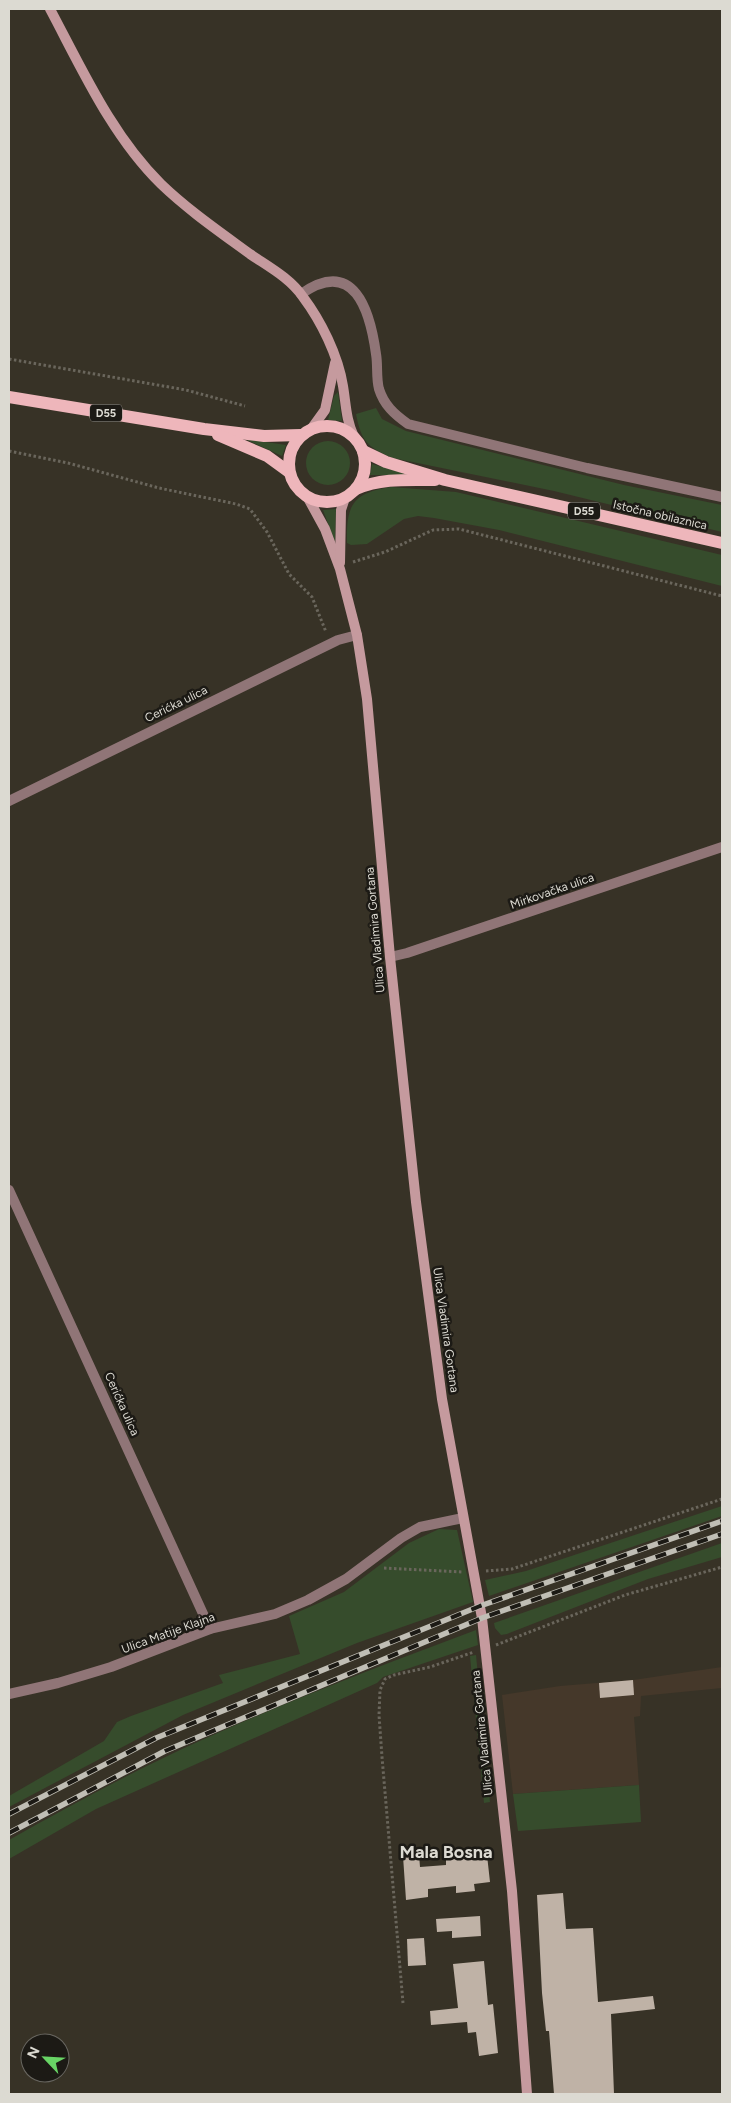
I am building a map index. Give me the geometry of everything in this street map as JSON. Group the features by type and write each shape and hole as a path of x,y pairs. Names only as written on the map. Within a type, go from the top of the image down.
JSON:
{"main road":[{"path":"50,9 110,119 132,150 160,183 198,216 280,273 301,294 318,319 343,384 348,424 363,451 365,464 363,477 356,489"},
{"path":"289,472 288,459 292,446 301,435 312,428 325,410 335,362"},
{"name":"D55","path":"9,396 204,429 264,436 301,435"},
{"path":"312,428 334,426 345,430 354,437"},
{"name":"D55","path":"204,429 267,456 289,472 293,483 308,498"},
{"name":"Istočna obilaznica","path":"363,451 386,462 445,480 722,543"},
{"name":"Istočna obilaznica","path":"356,489 369,483 383,481 445,480"},
{"name":"D55","path":"346,498 356,489"},
{"path":"308,498 320,502 334,502 346,498"},
{"name":"Ulica Vladimira Gortana","path":"308,498 325,529 340,569 357,635 367,699 390,957 416,1202 442,1399 474,1572 486,1649 512,1891 527,2094"},
{"name":"Ulica Vladimira Gortana","path":"340,569 341,510 346,498"}],"street":[{"path":"301,294 315,284 329,281 349,286 358,295 367,313 376,353 379,388 390,411 408,424 586,468 722,497"},
{"name":"Cerićka ulica","path":"9,801 331,643 357,635"},
{"name":"Mirkovačka ulica","path":"390,957 407,953 722,847"},
{"name":"Cerićka ulica","path":"9,1190 210,1629"},
{"name":"Ulica Matije Klajna","path":"9,1694 58,1683 111,1667 210,1629 275,1614 308,1600 346,1579 401,1538 420,1527 463,1518"}],"path":[{"path":"9,359 186,390 245,406"},
{"path":"9,451 68,463 159,488 236,504 250,509 267,532 290,574 312,597 331,643"},
{"path":"340,569 355,560 385,552 433,530 459,529 722,596"},
{"path":"363,1567 474,1572 512,1569 722,1499"},
{"path":"403,2003 381,1732 380,1690 385,1679 486,1649 626,1595 722,1567"}],"shaded area":[{"path":"722,1667 722,1688 641,1696 640,1716 634,1717 639,1785 513,1794 502,1695 560,1686 633,1680"}],"green space":[{"path":"338,392 342,421 328,420 334,396"},
{"path":"376,408 382,419 406,431 624,485 722,505 722,532 554,491 393,458 372,447 360,431 356,414"},
{"path":"245,439 286,445 282,456"},
{"path":"332,441 344,447 349,454 349,472 344,479 337,484 324,485 312,479 307,472 306,459 312,447 319,442"},
{"path":"372,464 410,475 370,475"},
{"path":"391,487 456,492 722,555 722,586 499,530 418,516 404,519 367,544 351,545 347,543 348,519 354,503 368,493"},
{"path":"336,509 335,542 323,510"},
{"path":"722,1506 722,1516 489,1596 485,1580 526,1571"},
{"path":"439,1529 457,1530 473,1602 357,1643 183,1715 9,1807 9,1796 104,1741 117,1722 223,1683 219,1675 300,1654 289,1616 344,1592 409,1543"},
{"path":"722,1543 722,1557 648,1579 507,1634 501,1635 495,1628 494,1623"},
{"path":"476,1630 478,1645 383,1677 377,1683 96,1809 9,1859 9,1840 154,1762 305,1696"},
{"path":"476,1655 490,1802 484,1803 470,1656"},
{"path":"639,1785 641,1822 518,1831 513,1794"}],"building":[{"path":"633,1680 634,1695 600,1698 599,1683"},
{"path":"419,1854 420,1867 446,1865 446,1860 487,1855 490,1882 474,1884 475,1891 456,1893 456,1886 428,1889 428,1897 406,1900 403,1856"},
{"path":"563,1893 566,1929 593,1928 598,2002 653,1996 655,2009 611,2014 614,2094 554,2094 549,2031 546,2031 542,1993 537,1895"},
{"path":"480,1916 481,1936 452,1938 452,1931 437,1932 436,1919"},
{"path":"424,1938 426,1965 408,1966 407,1939"},
{"path":"484,1961 488,2005 493,2004 498,2053 479,2056 476,2032 468,2033 467,2022 431,2025 430,2011 458,2008 453,1964"}],"railway":[{"path":"9,1814 156,1738 480,1606 722,1521"},
{"path":"9,1833 165,1751 482,1618 722,1534"}],"district":[{"name":"Mala Bosna","path":"446,1852"}]}
